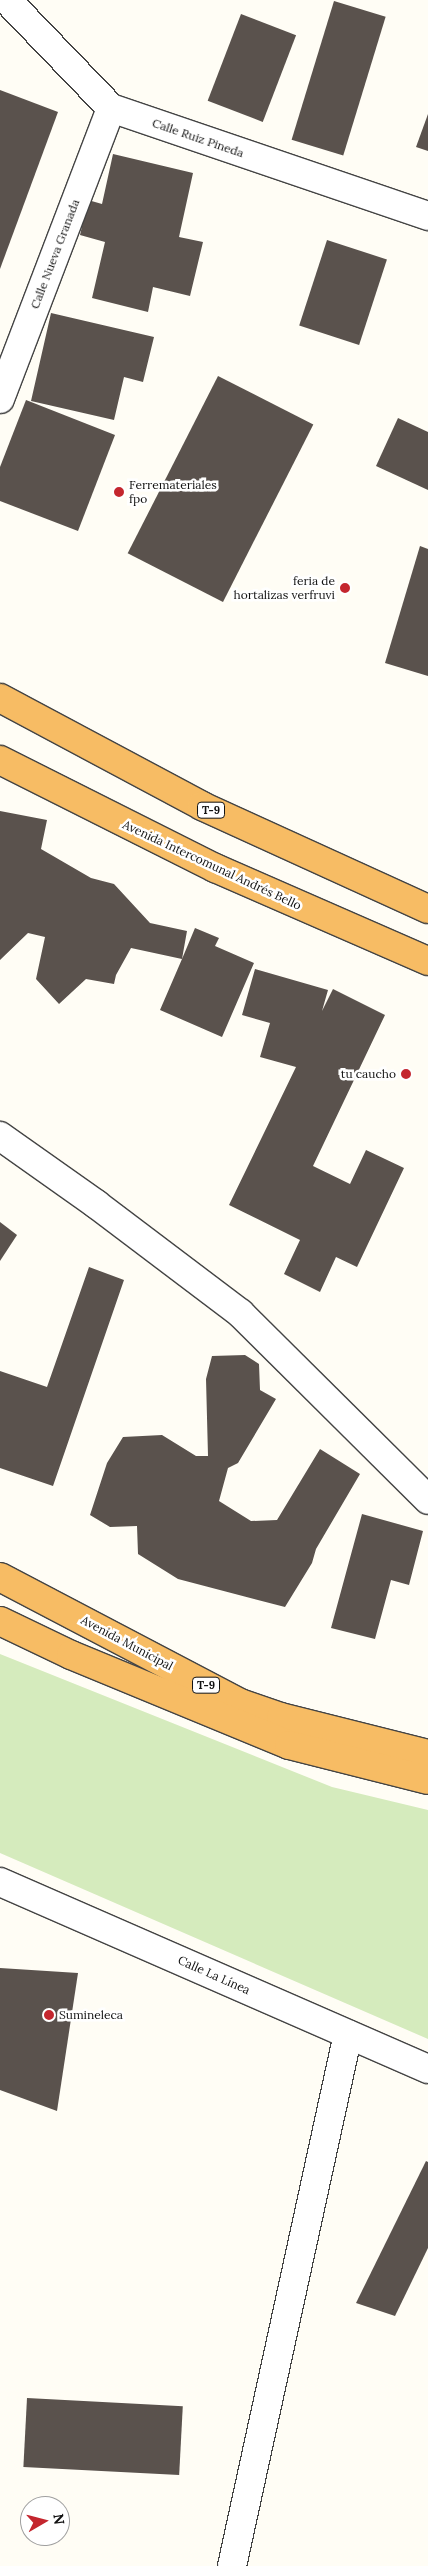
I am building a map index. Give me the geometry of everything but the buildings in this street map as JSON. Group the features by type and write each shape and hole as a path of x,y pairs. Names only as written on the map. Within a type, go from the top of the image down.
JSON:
{"highway":[{"name":"T-9","path":"0,698 202,806 426,903"},
{"name":"Avenida Intercomunal Andrés Bello","path":"0,760 215,868 428,961"},
{"name":"Avenida Municipal","path":"0,1577 240,1703 281,1717 428,1754"},
{"name":"T-9","path":"0,1621 71,1655 289,1745 428,1780"}],"street":[{"name":"Calle Ruiz Pineda","path":"7,0 111,108 428,216"},
{"name":"Calle Nueva Granada","path":"0,399 111,108"},
{"path":"0,1136 96,1204 240,1312 428,1500"},
{"name":"Calle La Línea","path":"0,1882 428,2069"},
{"path":"232,2566 348,2034"}],"green space":[{"path":"0,1654 332,1787 428,1810 428,2039 0,1853"}],"place":[{"name":"Ferremateriales fpo","path":"119,492"},
{"name":"feria de hortalizas verfruvi","path":"345,588"},
{"name":"tu caucho","path":"406,1074"},
{"name":"Sumineleca","path":"49,2015"}]}
